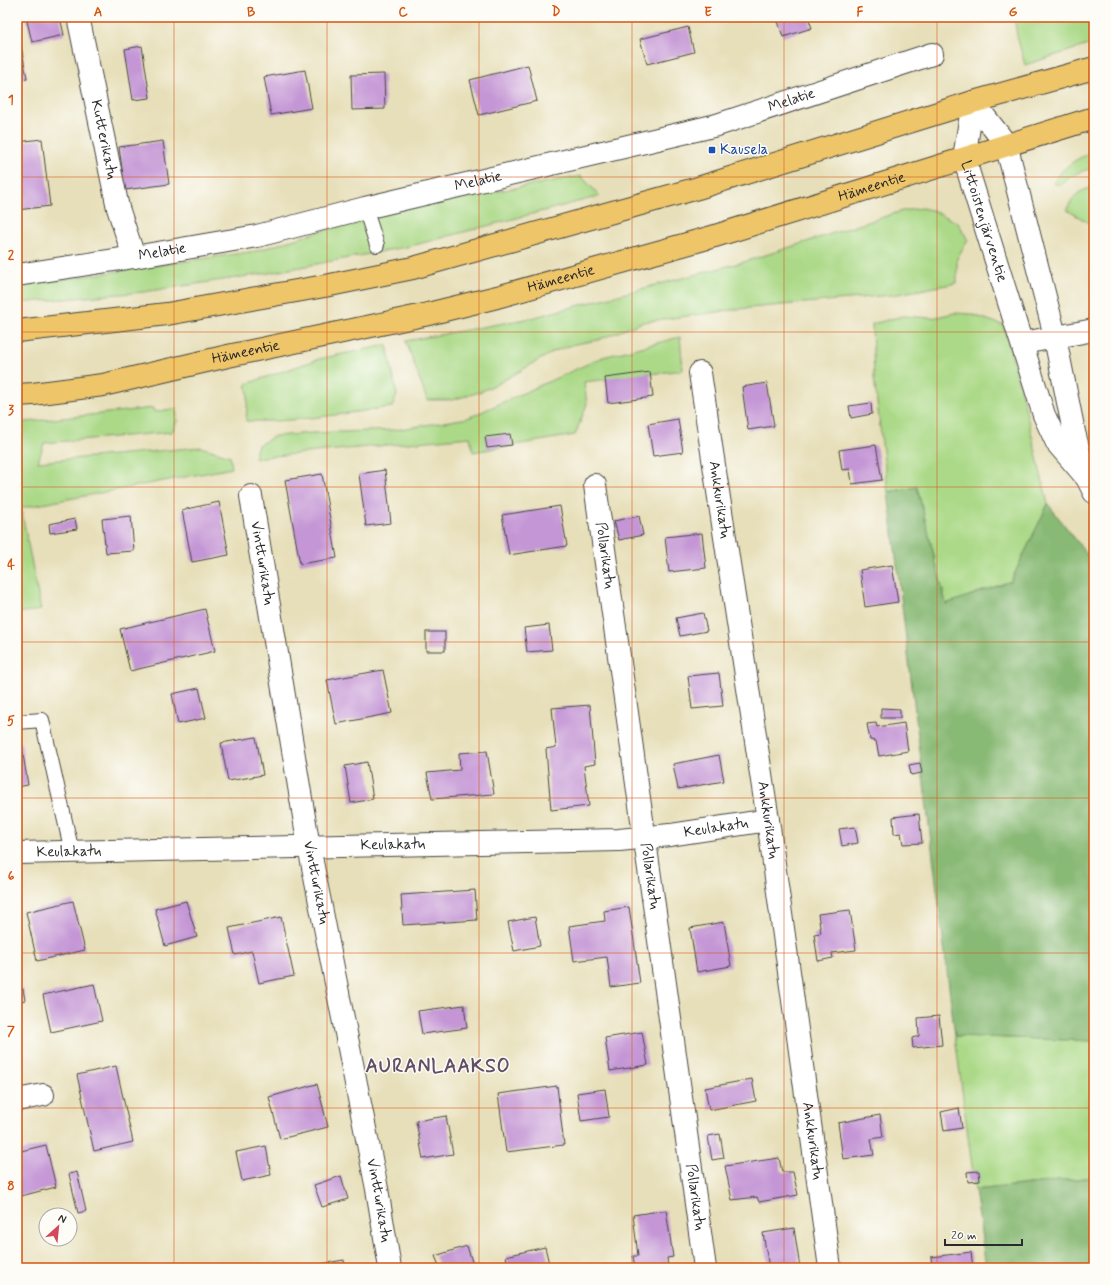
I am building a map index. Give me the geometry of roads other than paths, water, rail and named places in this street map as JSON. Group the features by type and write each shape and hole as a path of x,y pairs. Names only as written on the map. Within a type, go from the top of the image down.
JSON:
{"highway":[{"path":"17,331 167,314 330,286 413,268 698,188 973,102 1094,68"},
{"name":"Hämeentie","path":"17,395 103,385 228,356 424,315 497,297 715,236 1006,144 1094,118"}],"street":[{"name":"Kutterikatu","path":"79,21 118,208 134,257"},
{"name":"Melatie","path":"17,275 257,236 365,208 717,125 932,54"},
{"name":"Littoistenjärventie","path":"973,102 1006,144 1055,338 1074,432 1090,485"},
{"name":"Littoistenjärventie","path":"973,102 964,158 1023,343 1044,415 1057,443 1090,485"},
{"path":"1023,343 1094,330"},
{"name":"Ankkurikatu","path":"700,373 768,820 830,1268"},
{"name":"Pollarikatu","path":"595,485 705,1268"},
{"name":"Vintturikatu","path":"251,496 309,847 377,1189 390,1268"},
{"name":"Keulakatu","path":"17,853 618,840 644,838 768,820"},
{"path":"17,1100 43,1095"}],"lane":[{"path":"365,208 376,245"},
{"path":"17,722 42,720 72,852"}],"place":[{"name":"Kausela","path":"712,150"}],"district":[{"name":"AURANLAAKSO","path":"438,1066"}]}
